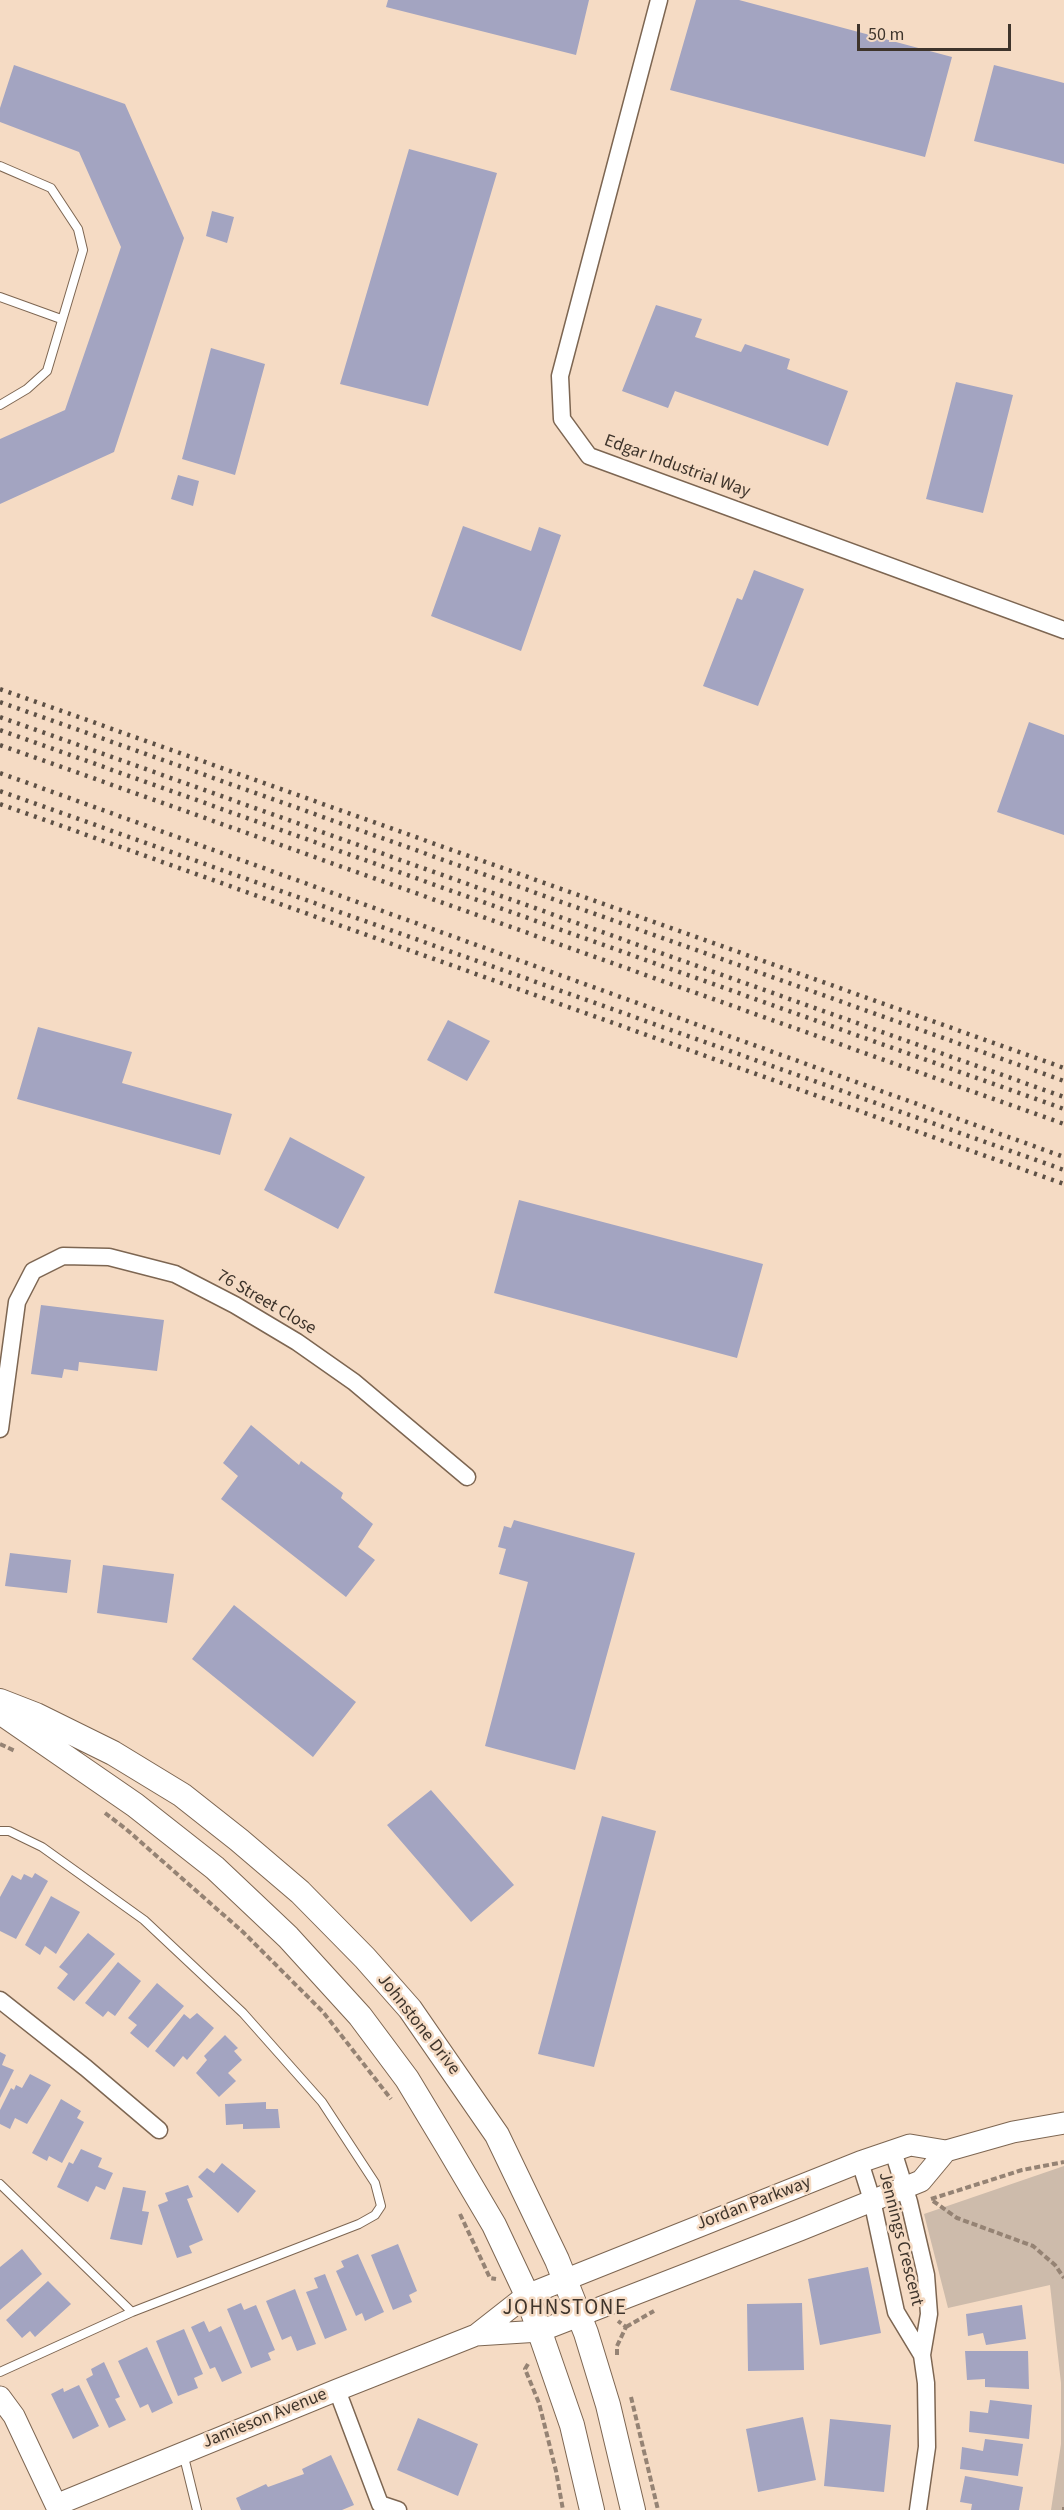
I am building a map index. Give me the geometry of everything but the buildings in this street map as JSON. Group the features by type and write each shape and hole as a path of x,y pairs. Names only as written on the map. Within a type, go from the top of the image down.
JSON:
{"main road":[{"name":"Johnstone Drive","path":"0,1701 36,1714 113,1753 182,1795 300,1892 365,1958 410,2009 497,2135 565,2280 608,2404 633,2510"},
{"path":"0,1712 135,1805 215,1868 288,1938 360,2016 407,2079 494,2225 527,2295 572,2425 592,2510"}],"street":[{"name":"Edgar Industrial Way","path":"659,0 560,375 562,419 589,456 1064,630"},
{"name":"76 Street Close","path":"0,1429 17,1302 33,1271 63,1256 109,1257 175,1274 235,1305 297,1342 354,1382 467,1477"},
{"path":"0,2000 87,2067 159,2130"},
{"name":"Jordan Parkway","path":"527,2295 860,2162 910,2145 946,2151 1013,2132 1064,2123"},
{"name":"Jennings Crescent","path":"893,2151 905,2188 926,2275 929,2314 922,2355 926,2383 927,2446 918,2510"},
{"path":"579,2315 921,2181 946,2151"},
{"name":"Jennings Crescent","path":"860,2162 872,2200 896,2313 922,2355"},
{"name":"Jamieson Avenue","path":"57,2507 183,2453 476,2335 527,2295"},
{"name":"Jamieson Avenue","path":"476,2335 540,2331 579,2315"},
{"path":"337,2390 378,2507 398,2510"},
{"path":"0,2397 14,2416 57,2507"}],"lane":[{"path":"0,166 51,188 78,229 83,250 47,370 27,389 0,405"},
{"path":"0,297 61,319"},
{"path":"0,1831 9,1831 42,1847 144,1920 243,2013 322,2102 375,2183 381,2206 375,2215 359,2224 132,2312 0,2372"},
{"path":"0,2184 132,2312"},
{"path":"183,2453 197,2510"}],"path":[{"path":"0,1744 23,1755"},
{"path":"98,1809 126,1829 243,1932 323,2012 393,2102"},
{"path":"932,2200 1022,2170 1064,2162"},
{"path":"926,2196 957,2218 1033,2246 1055,2265 1064,2278"},
{"path":"456,2208 490,2278 497,2279"},
{"path":"617,2320 626,2327 617,2346 620,2363"},
{"path":"526,2359 528,2363 525,2369 539,2403 563,2510"},
{"path":"628,2389 658,2510"}],"shaded area":[{"path":"1064,2166 1064,2510 1051,2510 1061,2444 1061,2383 1050,2285 948,2308 924,2214"}],"railway":[{"path":"0,689 1064,1068"},
{"path":"0,702 1064,1081"},
{"path":"0,717 1064,1097"},
{"path":"0,730 1064,1109"},
{"path":"0,745 1064,1124"},
{"path":"0,773 1064,1157"},
{"path":"0,791 1064,1170"},
{"path":"0,804 1064,1184"}],"district":[{"name":"JOHNSTONE","path":"565,2309"}]}
